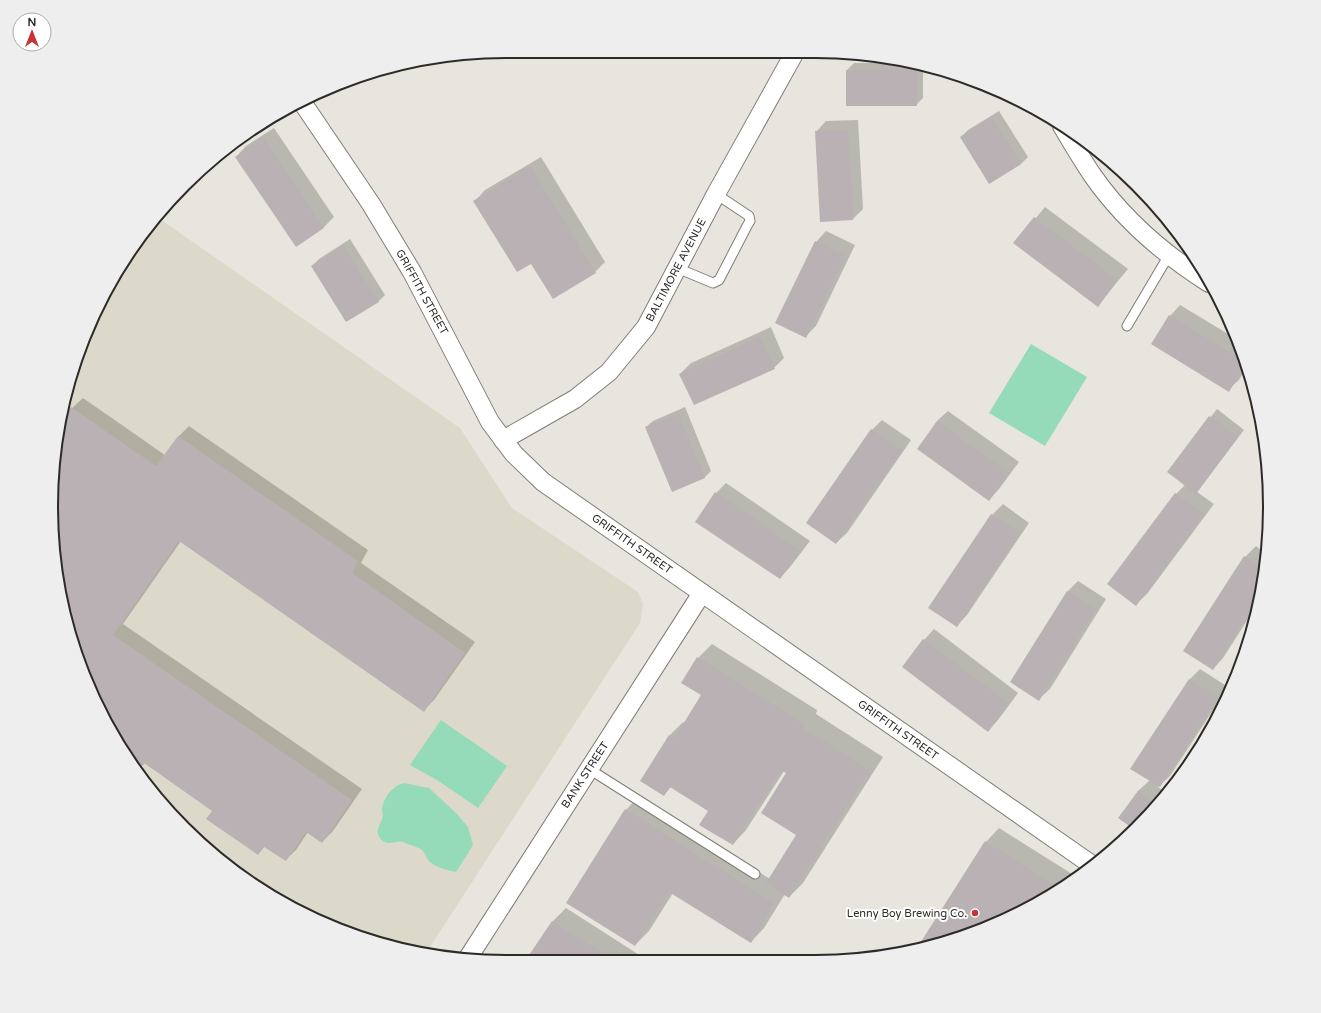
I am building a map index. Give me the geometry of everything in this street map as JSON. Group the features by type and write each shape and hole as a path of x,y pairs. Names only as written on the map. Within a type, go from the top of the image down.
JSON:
{"street":[{"name":"BALTIMORE AVENUE","path":"503,440 575,399 607,374 646,327 716,194 792,58"},
{"name":"GRIFFITH STREET","path":"305,106 371,204 408,266 490,422 514,454 543,482 1088,862"},
{"path":"1069,138 1093,176 1116,204 1168,255 1199,276"},
{"name":"BANK STREET","path":"471,953 702,593"}],"lane":[{"path":"677,268 706,282 713,283 719,280 750,221 749,216 716,194"},
{"path":"1127,326 1168,255"},
{"path":"589,769 755,874"}],"shaded area":[{"path":"162,220 460,428 512,508 638,592 643,604 640,623 429,948 390,940 335,921 308,909 257,879 211,844 189,824 151,780 118,731 104,705 92,678 73,623 62,565 59,536 58,506 62,448 73,390 82,362 104,308 118,282 134,257"}],"green space":[{"path":"1031,344 1087,377 1045,446 989,413"},
{"path":"441,720 507,766 478,808 437,780 410,765"},
{"path":"404,783 429,788 456,813 468,827 473,845 456,872 434,865 428,860 424,852 418,848 402,842 386,843 380,838 378,830 383,816 382,810 384,801 392,790"}],"building":[{"path":"846,70 917,70 917,106 846,106"},
{"path":"991,117 1021,164 989,184 960,137"},
{"path":"848,130 853,220 820,222 815,131"},
{"path":"263,137 324,228 296,247 235,157"},
{"path":"530,166 596,273 553,299 531,264 517,272 473,201"},
{"path":"1034,217 1118,280 1098,307 1013,243"},
{"path":"815,241 846,256 806,338 775,323"},
{"path":"343,246 379,302 346,322 311,266"},
{"path":"1169,315 1237,357 1242,371 1229,392 1151,344"},
{"path":"760,337 775,369 694,405 679,374"},
{"path":"71,407 156,466 178,436 358,561 352,573 465,653 424,712 179,541 113,635 352,800 322,843 306,832 286,861 264,847 258,855 206,819 212,811 144,763 141,766 118,731 104,705 82,651 73,623 62,565 59,536 59,477 62,448 69,410"},
{"path":"678,414 705,478 672,492 645,427"},
{"path":"1209,416 1238,437 1196,494 1167,472"},
{"path":"937,421 1009,473 989,501 917,449"},
{"path":"871,429 902,450 836,544 806,523"},
{"path":"715,492 801,551 780,579 695,522"},
{"path":"1175,493 1204,514 1136,606 1107,584"},
{"path":"991,514 1020,533 957,627 928,608"},
{"path":"1244,556 1259,565 1251,610 1213,670 1183,651"},
{"path":"1067,591 1096,609 1039,701 1010,682"},
{"path":"923,639 1009,704 988,732 902,667"},
{"path":"697,657 804,724 803,728 870,771 789,898 766,883 796,835 761,813 786,773 781,770 733,845 699,825 708,811 670,787 664,796 640,781 669,735 674,739 701,695 681,683"},
{"path":"1189,679 1218,697 1160,787 1130,769"},
{"path":"1138,791 1153,801 1130,826 1118,818"},
{"path":"625,809 774,904 751,943 669,892 635,946 566,903"},
{"name":"Lenny Boy Brewing Co.","path":"985,841 1054,885 1013,909 986,921 921,942"},
{"path":"552,921 605,955 529,955"}],"place":[{"name":"Lenny Boy Brewing Co.","path":"975,913"}]}
